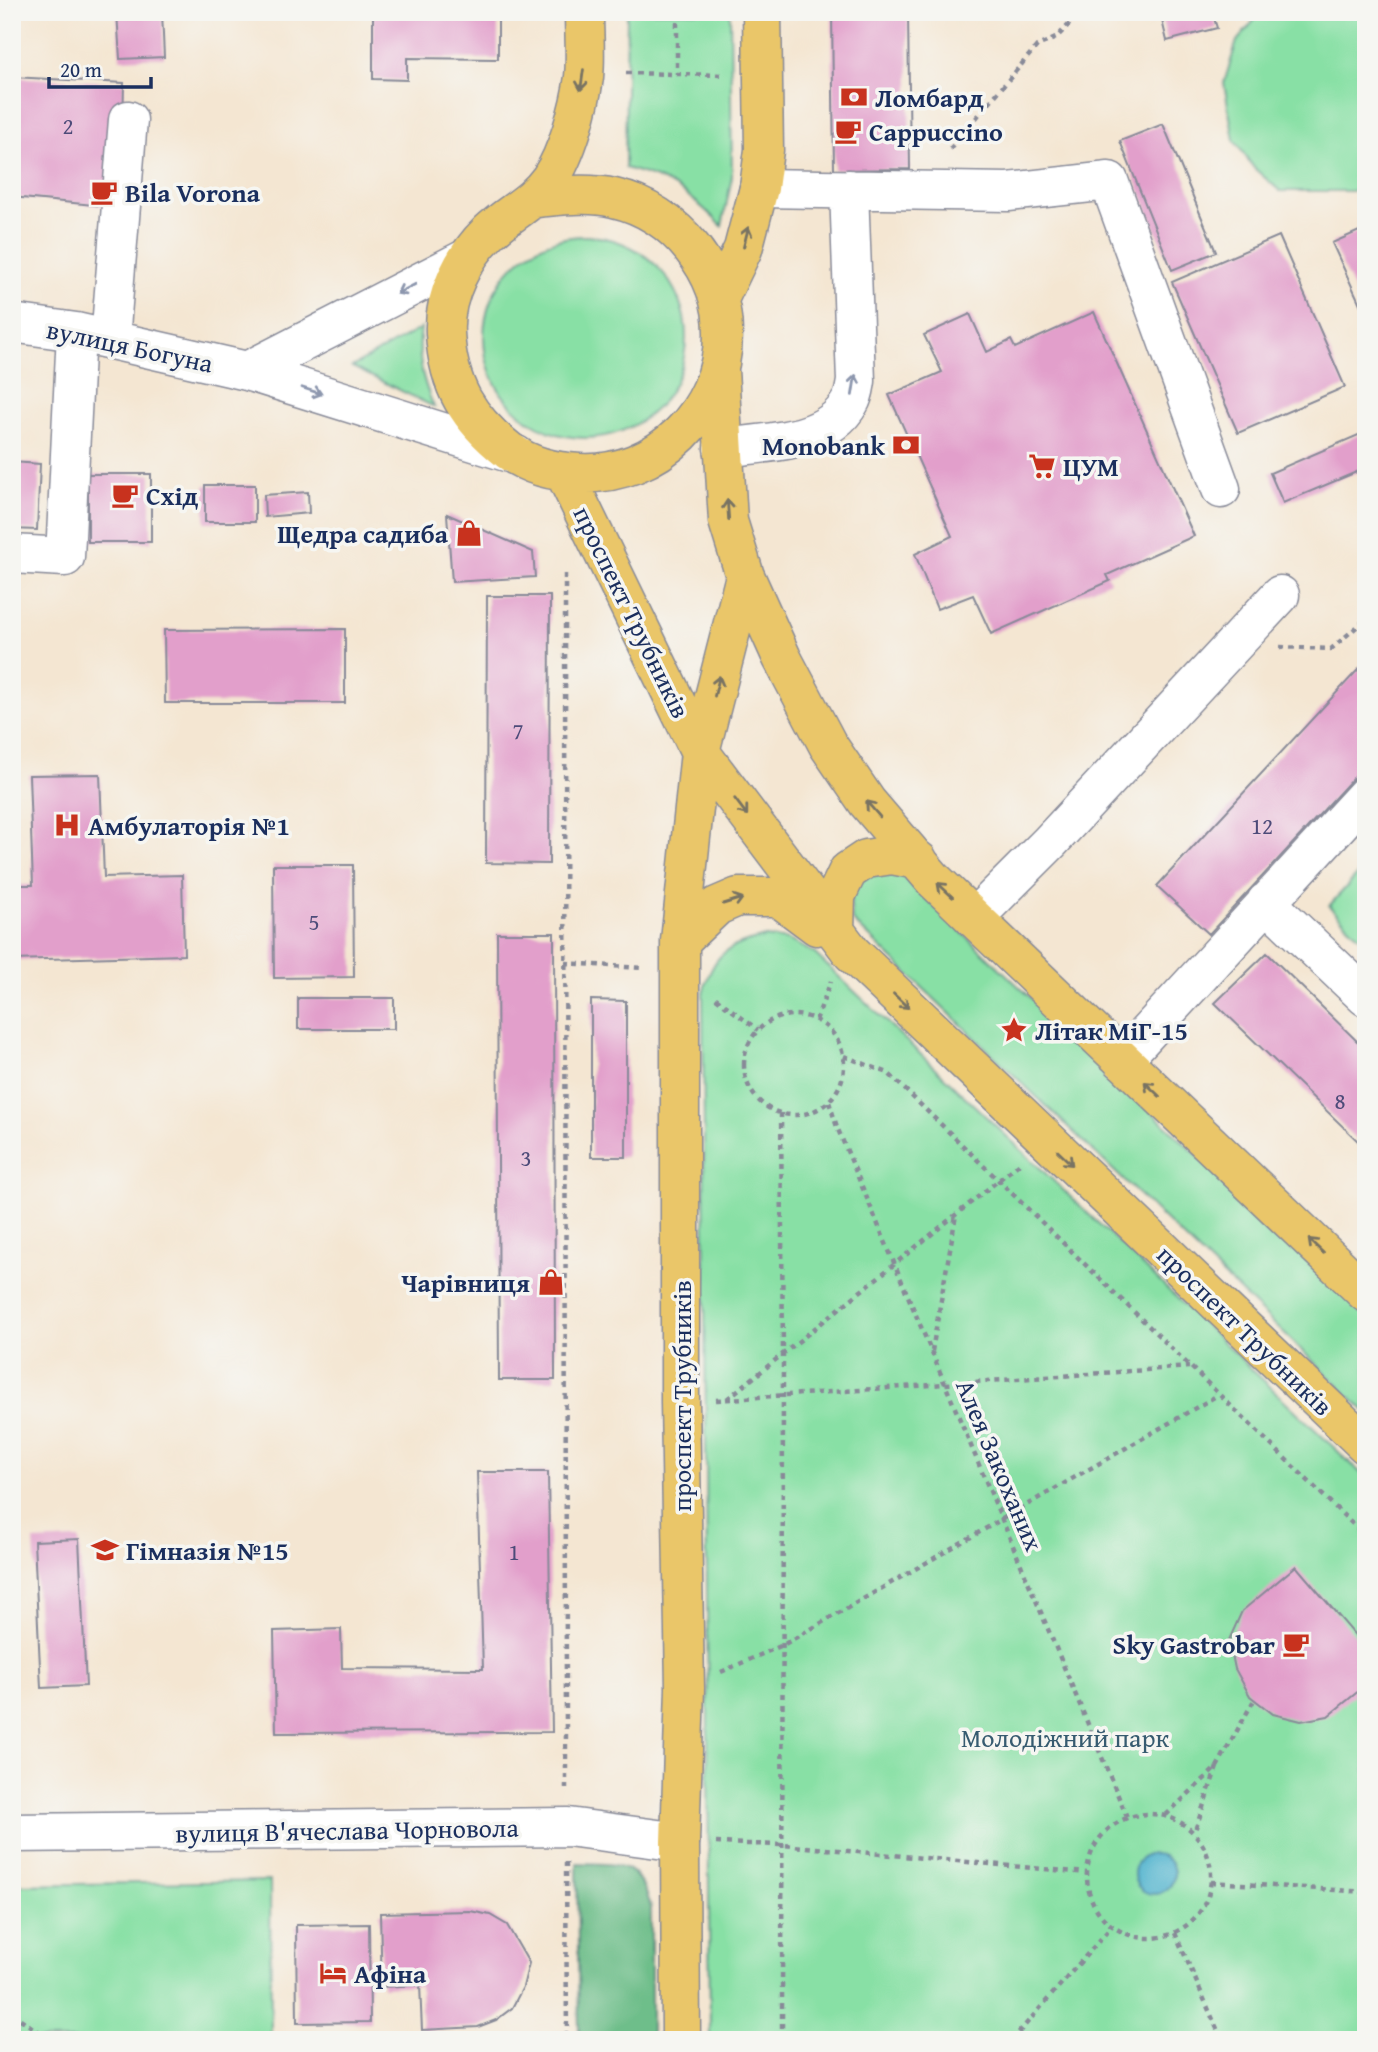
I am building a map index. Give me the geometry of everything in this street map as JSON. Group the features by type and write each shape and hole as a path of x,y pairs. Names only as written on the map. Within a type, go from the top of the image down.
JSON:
{"main road":[{"name":"проспект Трубників","path":"584,12 584,77 568,145 550,178 534,198 490,231 467,258 451,292 445,330 449,367 463,402 485,432 516,455 539,466 564,472 592,473 619,469 645,459 669,445 689,426 705,403 719,370"},
{"path":"719,299 744,249 759,188 764,150 762,12"},
{"name":"проспект Трубників","path":"534,198 594,196 614,198 643,208 669,224 691,245 708,271 719,299 723,335 719,370 728,521 745,576 782,658 828,745 867,802 933,879 1366,1293"},
{"name":"проспект Трубників","path":"564,472 700,752 840,952 1048,1141 1366,1446"},
{"name":"проспект Трубників","path":"681,2040 680,1842 684,1688 680,941 700,752 745,576"},
{"path":"840,952 836,896 848,871 866,859 892,855 918,860"},
{"path":"680,941 718,906 738,897 778,897 840,952"}],"street":[{"path":"12,554 65,557 93,336 128,120"},
{"path":"759,188 1008,192 1109,181 1221,489"},
{"path":"723,447 812,433 832,423 851,402 856,381 849,189"},
{"path":"247,370 467,258"},
{"name":"вулиця Богуна","path":"12,323 93,336 247,370 516,455"},
{"path":"974,918 1050,842 1280,595"},
{"path":"1122,1060 1366,795"},
{"path":"1266,902 1366,997"},
{"name":"вулиця В'ячеслава Чорновола","path":"12,1833 568,1827 680,1842"}],"path":[{"path":"677,12 677,74"},
{"path":"950,149 1037,46 1056,38 1081,12"},
{"path":"626,73 731,75"},
{"path":"565,575 566,1799"},
{"path":"1272,647 1331,649 1366,619"},
{"path":"816,1020 840,952"},
{"path":"565,963 642,968"},
{"path":"713,995 758,1030"},
{"path":"801,1015 816,1020 829,1029 844,1056 844,1072 839,1088 829,1102 815,1111 798,1115 781,1113 765,1106 753,1094 746,1078 744,1061 758,1030 785,1016 801,1015"},
{"path":"844,1056 888,1073 1366,1537"},
{"name":"Алея Закоханих","path":"829,1102 836,1127 1127,1817"},
{"path":"781,1113 782,2040"},
{"path":"727,1399 1048,1141"},
{"path":"932,1353 956,1214"},
{"path":"681,1402 1189,1367"},
{"path":"684,1688 783,1645 1218,1395"},
{"path":"1194,1833 1217,1767 1254,1700"},
{"path":"1166,1815 1217,1767"},
{"path":"1147,1813 1166,1815 1184,1824 1194,1833 1208,1855 1210,1895 1187,1927 1168,1936 1147,1939 1126,1934 1112,1926 1094,1906 1087,1886 1088,1865 1095,1845 1109,1828 1127,1817 1147,1813"},
{"path":"680,1842 783,1845 1087,1873"},
{"path":"566,1859 567,2040"},
{"path":"1211,1882 1366,1892"},
{"path":"1012,2040 1112,1926"},
{"path":"1175,1933 1222,2040"},
{"path":"12,2013 50,2040"}],"green space":[{"path":"627,12 730,12 732,177 722,226 678,189 655,177 625,168"},
{"path":"1261,12 1366,12 1366,191 1280,191 1254,168 1234,140 1224,83 1237,41"},
{"path":"585,236 605,238 623,244 641,253 656,266 669,281 678,299 684,317 684,357 678,375 669,393 656,408 641,421 623,430 605,436 585,438 565,436 547,430 529,421 514,408 501,393 492,375 486,357 484,337 486,317 492,299 501,281 514,266 529,253 547,244 565,238"},
{"path":"421,328 422,368 434,407 352,367"},
{"path":"897,871 1366,1315 1366,1412 852,920 851,897 858,884 875,874"},
{"path":"1359,873 1366,879 1366,943 1329,906"},
{"name":"Молодіжний парк","path":"766,937 788,940 813,952 1366,1478 1366,2040 710,2040 703,994 711,969 723,954 741,944"},
{"path":"577,1863 625,1868 640,1881 646,1892 651,1907 651,2040 579,2040"},
{"path":"270,1881 271,2040 12,2040 12,1885"}],"water":[{"path":"1154,1854 1168,1860 1174,1874 1168,1888 1154,1894 1140,1888 1134,1874 1140,1860"}],"building":[{"path":"117,12 162,12 164,57 120,59"},
{"path":"373,12 498,12 498,59 407,58 407,80 373,79"},
{"path":"832,12 908,12 910,169 834,170"},
{"path":"1160,12 1212,12 1217,28 1167,41"},
{"path":"12,77 124,83 122,168 114,207 12,197"},
{"path":"1163,124 1216,252 1172,270 1120,141"},
{"path":"1366,228 1366,317 1332,243"},
{"path":"1279,236 1345,387 1238,433 1172,282"},
{"name":"ЦУМ","path":"1094,312 1194,536 1107,575 1110,581 991,634 973,595 937,609 915,554 952,536 889,395 942,372 924,335 970,314 987,352 1011,340 1015,348"},
{"path":"1363,433 1366,439 1366,468 1283,503 1270,473"},
{"path":"12,462 40,464 37,530 12,529"},
{"path":"88,474 151,474 151,542 88,542"},
{"path":"205,485 255,485 255,522 205,522"},
{"path":"308,492 309,513 265,517 264,495"},
{"name":"Щедра садиба","path":"447,514 533,552 535,577 452,582"},
{"path":"487,596 550,596 549,864 486,863"},
{"path":"345,629 345,703 165,703 164,630"},
{"path":"1366,661 1366,764 1209,934 1157,886"},
{"name":"Амбулаторія №1","path":"100,774 104,877 182,875 184,955 12,960 12,885 33,885 29,775"},
{"path":"273,865 353,865 354,977 274,978"},
{"path":"497,933 554,933 555,1380 499,1380"},
{"path":"1267,953 1366,1050 1366,1149 1215,1003"},
{"path":"298,998 394,998 394,1029 298,1029"},
{"path":"591,1000 626,1001 626,1157 591,1157"},
{"path":"477,1472 548,1472 552,1732 276,1733 274,1631 341,1629 342,1668 483,1669"},
{"path":"79,1539 86,1686 41,1688 34,1541"},
{"name":"Sky Gastrobar","path":"1296,1566 1366,1648 1366,1685 1328,1716 1301,1721 1273,1714 1250,1696 1235,1669 1229,1640 1242,1611"},
{"name":"Афіна","path":"470,1911 490,1915 507,1925 529,1963 523,1987 512,2008 496,2020 478,2027 422,2030 420,1985 382,1987 380,1913"},
{"name":"Афіна","path":"369,1924 370,2022 297,2023 296,1925"}],"place":[{"name":"Ломбард","path":"854,97"},
{"name":"Cappuccino","path":"848,131"},
{"name":"Bila Vorona","path":"104,192"},
{"name":"Monobank","path":"906,445"},
{"name":"ЦУМ","path":"1042,466"},
{"name":"Схід","path":"125,495"},
{"name":"Щедра садиба","path":"469,533"},
{"name":"Амбулаторія №1","path":"67,825"},
{"name":"Літак МіГ-15","path":"1014,1030"},
{"name":"Чарівниця","path":"551,1282"},
{"name":"Гімназія №15","path":"105,1550"},
{"name":"Sky Gastrobar","path":"1296,1644"},
{"name":"Афіна","path":"333,1973"}]}
